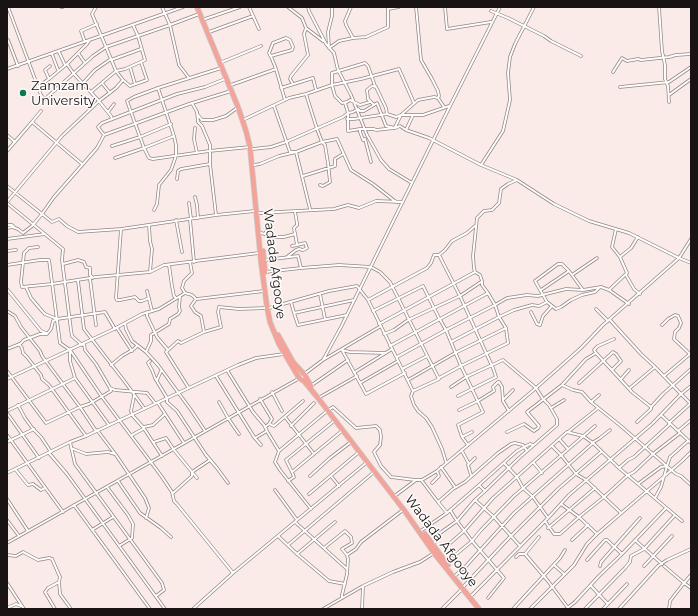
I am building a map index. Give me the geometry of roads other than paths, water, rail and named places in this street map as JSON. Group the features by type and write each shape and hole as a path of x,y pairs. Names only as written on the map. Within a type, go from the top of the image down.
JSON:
{"highway":[{"name":"Wadada Afgooye","path":"198,7 232,91 251,148 258,212 263,234 268,308 276,330 286,350 309,387 396,495 435,550 456,575 479,609"},
{"name":"Wadada Afgooye","path":"198,7 245,120 254,165 260,253 265,290 271,326 284,354 320,396 335,421 482,609"}],"street":[{"path":"8,7 42,97 46,99 85,63 106,47 200,13"},
{"path":"96,7 92,13 101,36 116,71 129,86 147,80 141,62"},
{"path":"162,7 170,25 179,65 189,78"},
{"path":"7,69 59,52 183,7"},
{"path":"204,19 240,7"},
{"path":"249,7 259,29"},
{"path":"288,7 302,18 306,28 326,44"},
{"path":"308,7 326,44 334,52 338,70 357,110 364,129 381,160 389,169 412,183"},
{"path":"329,48 328,32 332,16 332,7"},
{"path":"351,7 345,21 354,38"},
{"path":"329,48 339,41 366,37 388,27 388,8 399,7"},
{"path":"416,7 421,60 432,78 438,91 438,98 444,107"},
{"path":"445,7 447,29 492,22"},
{"path":"323,360 347,315 500,7"},
{"path":"481,165 503,131 510,100 508,73 510,57 534,7"},
{"path":"659,7 665,79 668,86 669,102"},
{"path":"491,11 508,18 581,56"},
{"path":"209,32 253,16"},
{"path":"85,42 81,31 97,24"},
{"path":"91,92 116,71 130,67 145,59 133,25"},
{"path":"293,84 290,79 291,76 308,56 304,34 306,28"},
{"path":"271,56 292,50 293,47 290,40 286,38 273,43 269,53 276,69 285,100"},
{"path":"8,40 18,66"},
{"path":"38,87 66,64 89,41"},
{"path":"222,62 261,46"},
{"path":"83,83 95,70 111,59 141,48"},
{"path":"59,52 66,64 99,101 112,119"},
{"path":"78,53 85,63"},
{"path":"52,54 58,70"},
{"path":"613,72 622,58 627,61 691,54"},
{"path":"345,103 342,103 334,96 332,73 365,63 368,66 386,108 387,114"},
{"path":"49,79 45,70 50,66"},
{"path":"130,67 135,84"},
{"path":"222,67 158,88 127,101 149,158 154,159 209,151 271,147 317,129 343,117 348,113 358,109 360,111 364,111 377,104"},
{"path":"620,87 667,82 678,77 691,67"},
{"path":"231,85 276,69"},
{"path":"245,120 285,100 332,84 399,69 414,103"},
{"path":"282,88 313,78 316,90"},
{"path":"104,135 98,127 102,123 177,94 205,87 226,79"},
{"path":"668,95 691,79"},
{"path":"123,80 66,132 7,202 63,249 62,264 72,335 83,344 85,350 90,355 110,388 115,390 147,393 165,414 184,443"},
{"path":"102,83 110,93"},
{"path":"376,87 372,86 367,90 368,99 370,102 374,105 377,104"},
{"path":"154,210 157,204 159,185 171,170 176,156 176,145 171,124 158,88"},
{"path":"7,225 12,225 24,232 34,224 54,197 97,148 104,135 192,103 232,91"},
{"path":"306,94 317,129 322,142 325,145 329,168 330,182 323,186 320,185"},
{"path":"395,128 401,115 418,100 430,97 438,98"},
{"path":"345,103 350,100 360,105 370,102"},
{"path":"192,103 197,114 202,120 213,120 226,116 238,107"},
{"path":"345,103 348,113 348,131 360,129 376,130 400,126 481,165 517,180 554,204 589,221 638,237 691,263"},
{"path":"108,112 114,104"},
{"path":"377,104 382,113 381,115 386,126 395,128"},
{"path":"274,106 290,152 296,152"},
{"path":"347,118 360,118 387,114 396,117 401,115 422,115 450,106"},
{"path":"7,151 40,111"},
{"path":"197,114 198,122 202,126 210,145 210,164 216,215"},
{"path":"406,130 413,115"},
{"path":"32,122 82,164"},
{"path":"112,146 140,137 171,124"},
{"path":"195,128 194,139 197,153"},
{"path":"360,129 363,140 365,139 371,162"},
{"path":"7,135 15,142"},
{"path":"115,158 174,136"},
{"path":"254,165 322,142 337,139 351,170 396,202"},
{"path":"296,152 310,210"},
{"path":"303,177 335,166 335,159 343,154"},
{"path":"177,179 178,171 181,169 210,164"},
{"path":"413,391 508,343 506,328 482,285 480,276 475,272 473,256 477,218 484,211 492,210 499,203 501,189 517,180"},
{"path":"7,186 52,222 59,219 67,226 78,232 121,229 216,215 258,212 295,212 334,209 348,205 359,208 376,201 403,202"},
{"path":"195,197 198,218"},
{"path":"189,203 194,262"},
{"path":"295,212 297,226 294,228 297,245"},
{"path":"268,213 268,227 263,234 269,237 279,237 295,233"},
{"path":"176,220 182,252"},
{"path":"149,225 152,249 150,272"},
{"path":"368,300 427,268 434,255 439,255 452,241 476,226"},
{"path":"7,228 16,228"},
{"path":"121,229 117,275 117,300 135,297 139,301 142,301 149,298"},
{"path":"616,229 612,247 620,257 626,275 634,289 640,294"},
{"path":"7,239 45,234"},
{"path":"620,257 631,248 638,237"},
{"path":"311,509 288,481 275,462 279,451 333,406 356,428 376,426 380,430 382,437 380,445 374,452 381,466 391,478 409,481 422,480 437,471 536,388 609,320 629,304 679,258 691,239"},
{"path":"287,257 296,250 303,250 307,248 305,243 292,246"},
{"path":"38,247 29,248 24,253 21,282 22,287 150,272 162,266 260,253"},
{"path":"7,251 16,250"},
{"path":"439,255 460,296 492,365 496,377 458,396"},
{"path":"264,260 298,256 301,268"},
{"path":"571,276 597,258"},
{"path":"7,265 49,260 59,341 63,346 70,350 102,397 151,462 173,493 174,501 233,573"},
{"path":"62,264 78,260 84,262 86,267 90,268 96,325"},
{"path":"185,293 182,288 184,281 192,273 190,262"},
{"path":"583,290 562,264 558,264 536,280 547,302 556,309 587,293 595,292 596,289 601,287"},
{"path":"170,265 172,286 174,296 176,298"},
{"path":"265,272 339,265 371,267 384,276 392,286 415,334 439,378"},
{"path":"541,290 569,271"},
{"path":"379,324 428,296 475,272"},
{"path":"609,290 626,275"},
{"path":"78,281 84,329 144,408"},
{"path":"384,334 394,330 408,320 460,296 481,282"},
{"path":"188,387 166,352 178,341 180,343 204,332 221,327 218,312 219,307 239,309 268,308 335,290 357,286 368,300 391,348 397,357 413,391 411,396 414,405 432,427 446,462"},
{"path":"373,311 423,286 446,330 482,412 458,425 462,437 468,445"},
{"path":"26,287 31,298 42,311 45,314 57,319"},
{"path":"397,357 446,330 495,306 507,298 527,295 538,296 566,289 583,290 601,287 609,290 629,304"},
{"path":"7,289 41,331 47,334"},
{"path":"204,332 201,316 195,312 191,306 196,299 265,290"},
{"path":"147,291 152,311"},
{"path":"7,379 93,340 147,312 163,307 180,295 185,293 192,295 196,299"},
{"path":"320,294 325,319"},
{"path":"355,372 440,318 488,294"},
{"path":"146,352 151,341 150,336 169,324 170,319 179,313 180,295"},
{"path":"294,313 354,300"},
{"path":"291,302 298,325 347,315"},
{"path":"451,342 514,310 538,306 547,302"},
{"path":"531,312 537,324 540,325 543,316 552,306"},
{"path":"596,309 609,320 691,403 619,468"},
{"path":"7,311 15,316 46,362 116,455 141,492 149,508 146,518"},
{"path":"47,334 51,329 53,321 57,319 105,312 132,351"},
{"path":"147,312 147,316 155,333 168,350"},
{"path":"662,325 675,315 678,316 681,322 679,328 675,332 674,339 690,354 664,376"},
{"path":"125,323 131,340 146,352 162,371 205,431"},
{"path":"7,543 174,450 302,375 323,360 381,326"},
{"path":"408,380 455,353 506,328"},
{"path":"7,349 40,334 47,334"},
{"path":"614,339 605,342 594,350 612,370 651,407"},
{"path":"19,344 23,353 35,367 42,379 52,389 86,436"},
{"path":"111,365 132,351 137,345"},
{"path":"70,350 70,361 75,378 109,425"},
{"path":"342,350 350,352 386,352"},
{"path":"342,350 366,394 405,373"},
{"path":"579,383 613,352 621,361 612,370"},
{"path":"507,432 524,424 534,431 538,428 540,426 527,412 562,385 586,359 596,353"},
{"path":"7,473 70,442 86,436 246,361 284,354"},
{"path":"402,369 427,356"},
{"path":"311,386 348,360"},
{"path":"323,609 363,586 422,560 435,550 440,533 457,520 508,468 557,425 558,419 536,388 503,360 466,377 451,387"},
{"path":"360,383 398,361"},
{"path":"150,362 148,363 167,398 167,402 177,411 210,460 228,483"},
{"path":"630,388 655,367"},
{"path":"637,422 691,369"},
{"path":"227,370 253,412 267,430 279,451"},
{"path":"621,379 630,370"},
{"path":"7,371 46,423 102,397 110,392 110,388"},
{"path":"157,381 162,371"},
{"path":"216,376 255,438 261,445"},
{"path":"320,396 357,376"},
{"path":"39,458 7,412 18,405 21,405 75,378"},
{"path":"459,410 494,391 493,387 500,382 504,399 509,411"},
{"path":"562,385 572,390 582,392 598,408 671,470 691,485"},
{"path":"472,596 569,495 652,424 681,394 691,386"},
{"path":"504,399 513,390"},
{"path":"272,392 282,411"},
{"path":"135,395 131,411 134,418 154,442 162,456"},
{"path":"591,402 599,395"},
{"path":"260,399 272,419 265,427"},
{"path":"551,408 564,400"},
{"path":"269,424 274,426 303,401"},
{"path":"219,402 239,434"},
{"path":"291,426 314,403"},
{"path":"18,405 24,418 41,437 50,453 67,474 165,609"},
{"path":"448,545 464,531 484,508 533,462 560,440 567,432 598,408"},
{"path":"132,436 144,427 153,424 165,414"},
{"path":"661,415 691,443"},
{"path":"285,417 314,454"},
{"path":"545,521 548,528 554,534 559,535 628,475 634,472 691,420"},
{"path":"288,481 294,477 286,460 335,421"},
{"path":"454,556 472,541 506,503 595,426"},
{"path":"7,442 34,429"},
{"path":"255,438 267,430"},
{"path":"292,472 342,430"},
{"path":"456,575 514,513 552,481 568,464 592,443 610,430"},
{"path":"462,437 472,432"},
{"path":"567,432 583,436 682,521"},
{"path":"7,435 63,512"},
{"path":"154,442 166,438 197,478"},
{"path":"560,440 568,449"},
{"path":"655,498 661,487 670,457 688,441"},
{"path":"70,442 75,464 163,586 164,590 156,596"},
{"path":"310,476 351,442"},
{"path":"438,502 455,487 465,482 498,452 511,444 519,443 527,451"},
{"path":"422,530 447,513 517,452 530,444 533,445"},
{"path":"552,446 576,474 586,480 621,512"},
{"path":"71,448 86,454 108,452 116,455"},
{"path":"462,450 469,464 471,475"},
{"path":"309,494 359,452"},
{"path":"442,609 511,536 558,490 601,452"},
{"path":"530,609 574,565 587,544 597,534 691,452"},
{"path":"469,464 475,458"},
{"path":"173,493 192,476 192,472 210,460"},
{"path":"193,609 233,573 367,462"},
{"path":"533,462 542,473"},
{"path":"504,463 517,477 523,488 533,497 548,518"},
{"path":"638,484 660,466 667,466"},
{"path":"441,467 449,476 455,487"},
{"path":"15,469 28,485 33,484 41,490 45,487"},
{"path":"432,483 439,476 437,471"},
{"path":"288,545 375,472"},
{"path":"331,476 339,486"},
{"path":"396,495 416,480"},
{"path":"422,480 447,513"},
{"path":"118,481 140,513 171,537"},
{"path":"479,485 485,491"},
{"path":"107,487 132,522 133,533 130,540 120,546"},
{"path":"548,528 595,488"},
{"path":"275,490 296,521 346,569"},
{"path":"7,499 28,531"},
{"path":"475,500 503,526 520,546"},
{"path":"560,504 568,511 579,517 597,534"},
{"path":"74,506 150,609"},
{"path":"525,554 552,586 567,609 576,602 590,585 666,508"},
{"path":"347,555 356,550 361,542 404,510"},
{"path":"450,510 472,541 496,570 503,576 503,580 488,598"},
{"path":"585,609 625,568 630,562 631,556 644,549 675,515"},
{"path":"92,530 113,517"},
{"path":"600,566 601,562 640,518"},
{"path":"7,520 19,536"},
{"path":"297,554 335,522"},
{"path":"572,540 588,525"},
{"path":"324,548 345,531 351,538 352,543 342,549 347,555 348,559 346,584 342,598"},
{"path":"278,536 330,581 346,584"},
{"path":"516,557 520,554 525,554 539,536"},
{"path":"644,566 672,536"},
{"path":"587,560 604,540 607,540 622,554"},
{"path":"635,540 691,588"},
{"path":"619,609 667,560 691,549"},
{"path":"513,609 554,565 565,550"},
{"path":"7,555 16,556 23,552 38,560 51,559 60,577 60,594 71,609"},
{"path":"554,565 564,574"},
{"path":"669,609 670,601 691,575"},
{"path":"55,609 45,592 48,588 59,582"},
{"path":"7,583 24,609"},
{"path":"603,609 627,584"},
{"path":"590,585 608,604"},
{"path":"362,609 363,586"},
{"path":"7,608 16,604 22,606"}],"place":[{"name":"Zamzam University","path":"23,93"}]}
